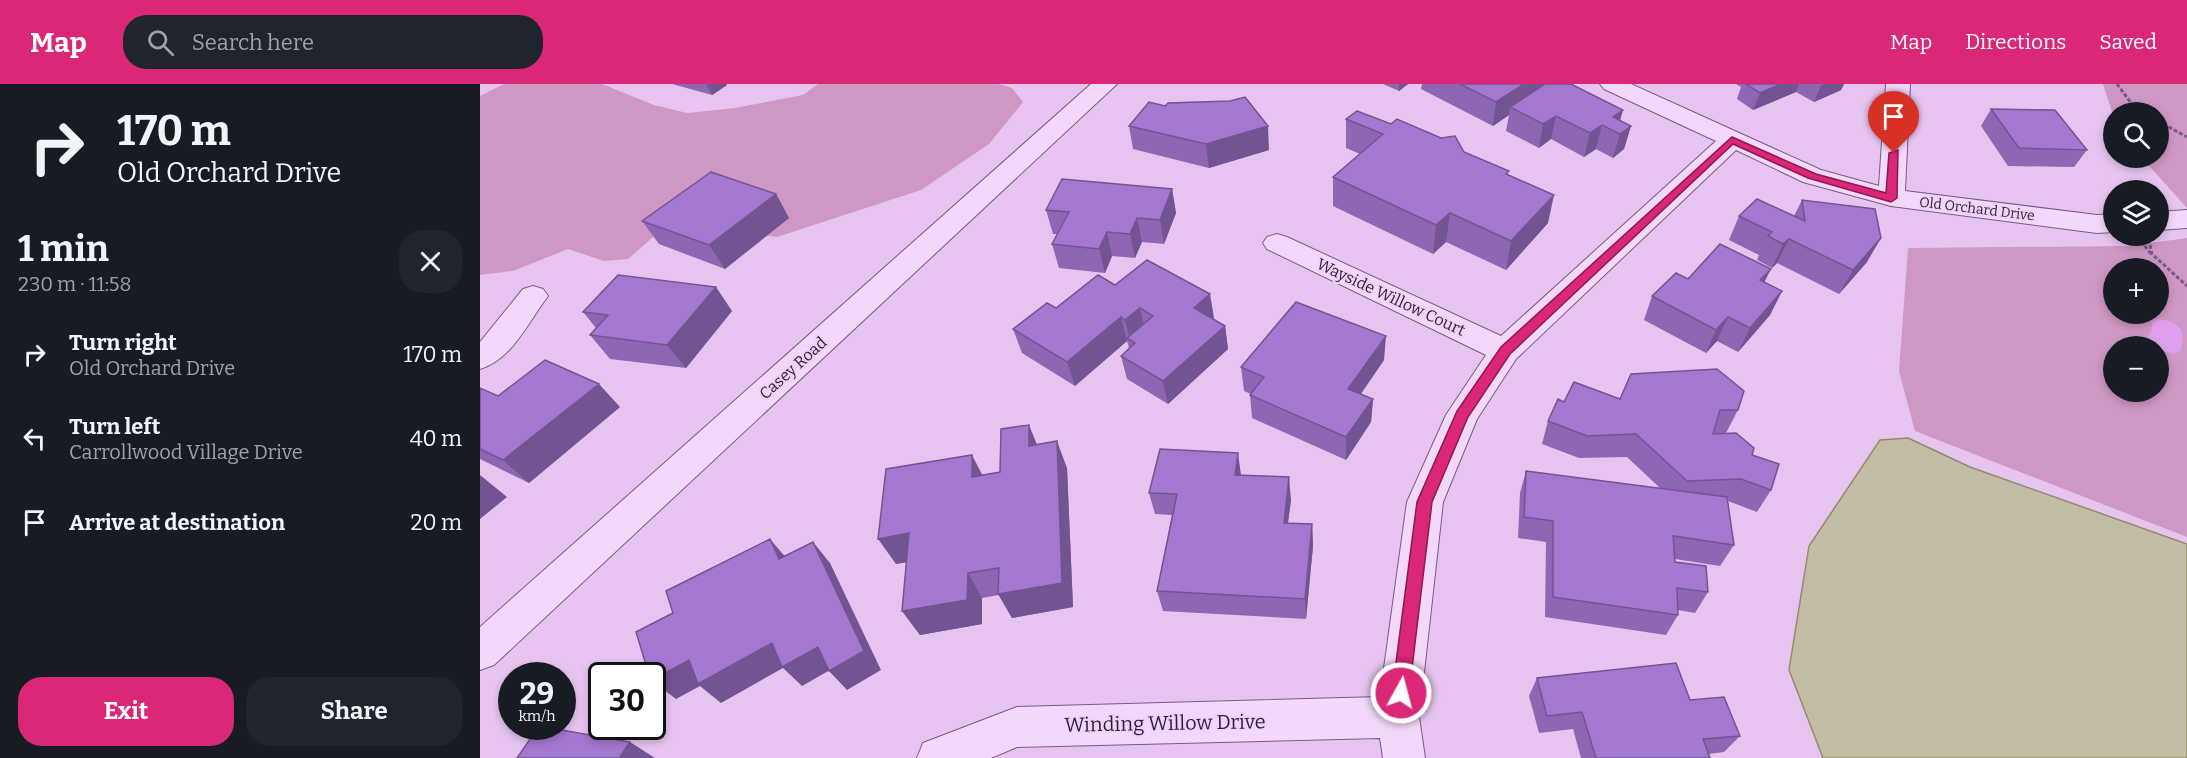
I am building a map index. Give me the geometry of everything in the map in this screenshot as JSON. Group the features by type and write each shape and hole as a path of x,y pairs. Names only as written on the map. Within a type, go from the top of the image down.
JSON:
{"street":[{"name":"Casey Road","path":"480,652 1105,84"},
{"name":"Old Orchard Drive","path":"1612,84 1812,176 1891,198 2103,224"},
{"path":"1891,198 1898,84"},
{"path":"1404,758 1398,717 1425,502 1462,415 1506,351 1732,140"},
{"path":"2169,220 2187,219"},
{"name":"Wayside Willow Court","path":"1277,243 1506,351"},
{"path":"480,358 495,347 533,296"},
{"name":"Winding Willow Drive","path":"938,758 1017,727 1398,717"}],"path":[{"path":"2116,84 2130,102"},
{"path":"2169,127 2187,137"},
{"path":"2145,246 2156,261 2187,287"}],"shaded area":[{"path":"504,84 602,84 654,105 687,113 735,108 803,95 818,84 999,84 1012,88 1023,102 989,144 921,190 777,237 668,224 628,259 604,261 568,249 513,271 480,275 480,96"},
{"path":"2103,84 2187,84 2187,208 2169,188 2169,180 2162,180 2151,168 2169,168 2169,102 2109,102"},
{"path":"2187,238 2187,537 1915,431 1899,371 1908,248 2169,246 2169,240"},
{"path":"1908,438 1970,467 2187,544 2187,758 1823,758 1789,670 1809,546 1880,440"}],"sand":[{"path":"2173,322 2182,333 2180,352 2169,353 2169,336 2148,336 2152,324"}],"building":[{"path":"1460,84 1524,84 1496,102"},
{"path":"1545,84 1571,84 1623,110 1613,117 1631,126 1620,134 1602,125 1590,133 1556,116 1543,124 1510,107"},
{"path":"1746,84 1781,84 1760,93"},
{"path":"1245,97 1268,126 1206,144 1129,126 1149,102 1165,106 1168,103 1230,101"},
{"path":"1991,109 2055,110 2087,150 2019,148"},
{"path":"1357,111 1391,124 1397,119 1441,138 1455,136 1464,152 1509,171 1506,174 1554,195 1511,241 1450,213 1436,225 1333,177 1383,134 1346,119"},
{"path":"711,172 776,194 709,245 642,221"},
{"path":"1062,179 1172,189 1160,220 1137,218 1130,234 1107,232 1099,249 1052,244 1069,212 1046,210"},
{"path":"1757,199 1805,221 1802,200 1875,209 1881,238 1853,270 1789,239 1783,244 1768,236 1772,232 1739,216"},
{"path":"1720,244 1771,269 1760,280 1782,291 1750,328 1728,317 1716,330 1652,296 1676,273 1688,279"},
{"path":"1147,260 1210,294 1194,308 1225,326 1163,381 1121,356 1135,343 1127,338 1153,316 1140,308 1125,320 1121,317 1067,362 1013,329 1047,303 1056,308 1098,275 1115,285"},
{"path":"618,275 716,287 667,345 590,335 608,315 583,312"},
{"path":"1296,302 1386,336 1348,389 1373,399 1346,437 1250,395 1264,377 1241,367"},
{"path":"545,360 599,384 503,460 480,449 480,388 498,396"},
{"path":"1717,369 1744,391 1738,410 1720,410 1713,434 1736,433 1754,448 1752,455 1779,464 1771,490 1741,479 1687,481 1636,434 1587,436 1548,421 1558,399 1564,402 1574,382 1620,399 1631,374"},
{"path":"1029,425 1029,446 1057,441 1062,583 998,594 999,568 968,573 967,600 902,611 909,533 878,539 886,469 972,455 972,477 1000,472 1001,429"},
{"path":"1160,449 1238,453 1235,475 1289,477 1284,523 1312,524 1305,599 1157,591 1177,494 1149,493"},
{"path":"1526,471 1727,497 1734,545 1673,536 1675,562 1706,566 1708,592 1677,588 1678,615 1553,597 1553,521 1524,517"},
{"path":"770,539 779,559 813,542 864,651 829,671 818,647 782,667 772,643 698,684 689,660 666,672 666,662 645,662 636,632 673,613 666,591"},
{"path":"1676,663 1690,700 1724,697 1740,736 1703,739 1710,758 1596,758 1582,712 1547,716 1537,678"},
{"path":"576,733 588,735 588,740 630,742 619,758 517,758 529,740 576,740"}],"route":[{"path":"1401,693 1425,502 1462,415 1506,351 1732,140 1812,176 1891,198 1894,153"}]}
